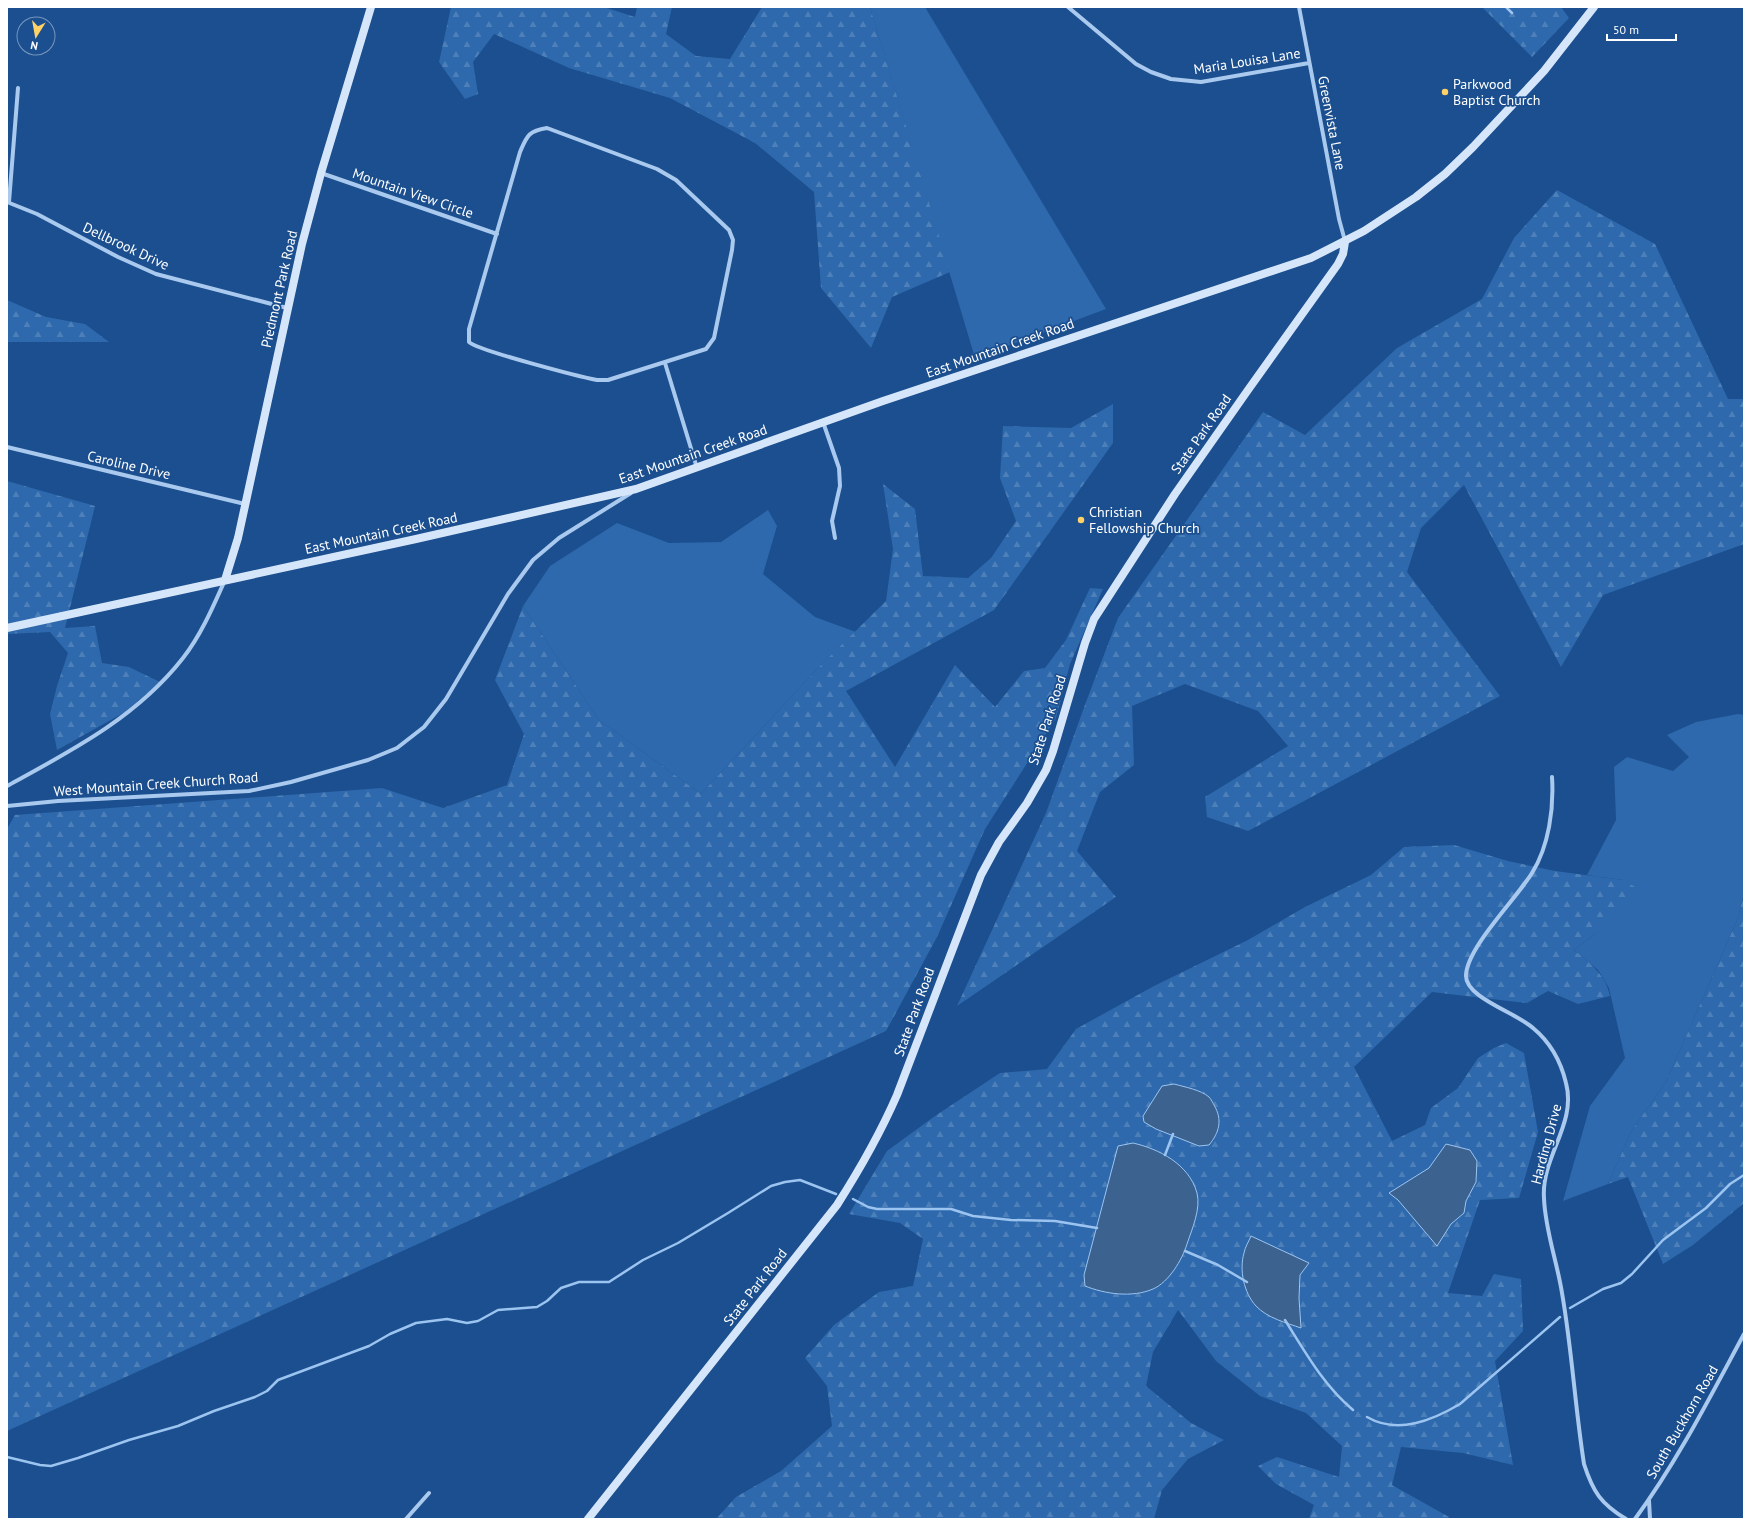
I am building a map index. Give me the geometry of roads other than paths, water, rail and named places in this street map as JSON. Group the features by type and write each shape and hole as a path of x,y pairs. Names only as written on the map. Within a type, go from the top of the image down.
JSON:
{"street":[{"name":"Piedmont Park Road","path":"226,580 246,504 302,244 321,173 371,7"},
{"name":"Maria Louisa Lane","path":"1068,7 1136,64 1151,72 1171,79 1201,82 1309,63"},
{"name":"Greenvista Lane","path":"1299,7 1339,219 1346,242"},
{"path":"1346,242 1398,210 1445,174 1473,147 1544,71 1594,7"},
{"path":"8,202 18,88"},
{"path":"551,129 657,169 676,180 729,230 733,244 712,342 701,351 608,380 597,380 494,352 472,344 468,338 469,329 497,234 520,152 529,134 537,130 551,129"},
{"name":"Mountain View Circle","path":"321,173 497,234"},
{"name":"Dellbrook Drive","path":"8,202 37,214 118,257 156,274 287,308"},
{"name":"East Mountain Creek Road","path":"7,628 423,538 636,489 823,422 1311,258 1346,242"},
{"name":"State Park Road","path":"588,1519 837,1204 858,1173 884,1126 897,1095 981,875 999,842 1027,803 1046,770 1054,751 1085,643 1094,619 1184,481 1338,264 1346,242"},
{"path":"665,363 697,468"},
{"path":"823,422 839,468 840,486 832,521 835,538"},
{"name":"Caroline Drive","path":"7,447 246,504"},
{"name":"West Mountain Creek Church Road","path":"7,806 58,801 249,791 291,782 368,760 397,748 424,727 439,709 508,594 533,560 559,538 636,489"},
{"path":"7,786 98,734 142,702 184,657 226,580"},
{"name":"Harding Drive","path":"1552,776 1550,818 1541,857 1529,879 1499,917 1473,954 1468,964 1466,974 1468,985 1475,994 1523,1020 1542,1035 1556,1056 1567,1084 1569,1100 1568,1113 1548,1168 1544,1192 1545,1209 1562,1293 1584,1464 1591,1484 1600,1500 1626,1519"},
{"name":"South Buckhorn Road","path":"1635,1519 1649,1500 1697,1420 1744,1334"},
{"path":"406,1519 429,1493"},
{"path":"1649,1500 1650,1519"}],"waterway":[{"path":"1506,7 1512,13"},
{"path":"1165,1155 1173,1134"},
{"path":"1570,1308 1603,1289 1621,1283 1632,1274 1663,1240 1706,1208 1730,1184 1744,1175"},
{"path":"7,1457 40,1465 51,1466 129,1440 178,1426 214,1411 255,1397 267,1391 278,1380 369,1346 390,1334 416,1323 447,1319 467,1323 478,1321 498,1310 537,1307 547,1301 561,1288 579,1282 609,1282 643,1260 678,1243 771,1186 800,1180 836,1194"},
{"path":"853,1199 868,1207 877,1209 951,1209 973,1216 1011,1220 1055,1221 1097,1228"},
{"path":"1185,1251 1218,1265 1247,1282"},
{"path":"1367,1417 1391,1425 1403,1425 1427,1420 1450,1410 1460,1404 1560,1317"},
{"path":"1285,1320 1324,1379 1353,1410"}],"place":[{"name":"Parkwood Baptist Church","path":"1445,92"},
{"name":"Christian Fellowship Church","path":"1081,520"}]}
